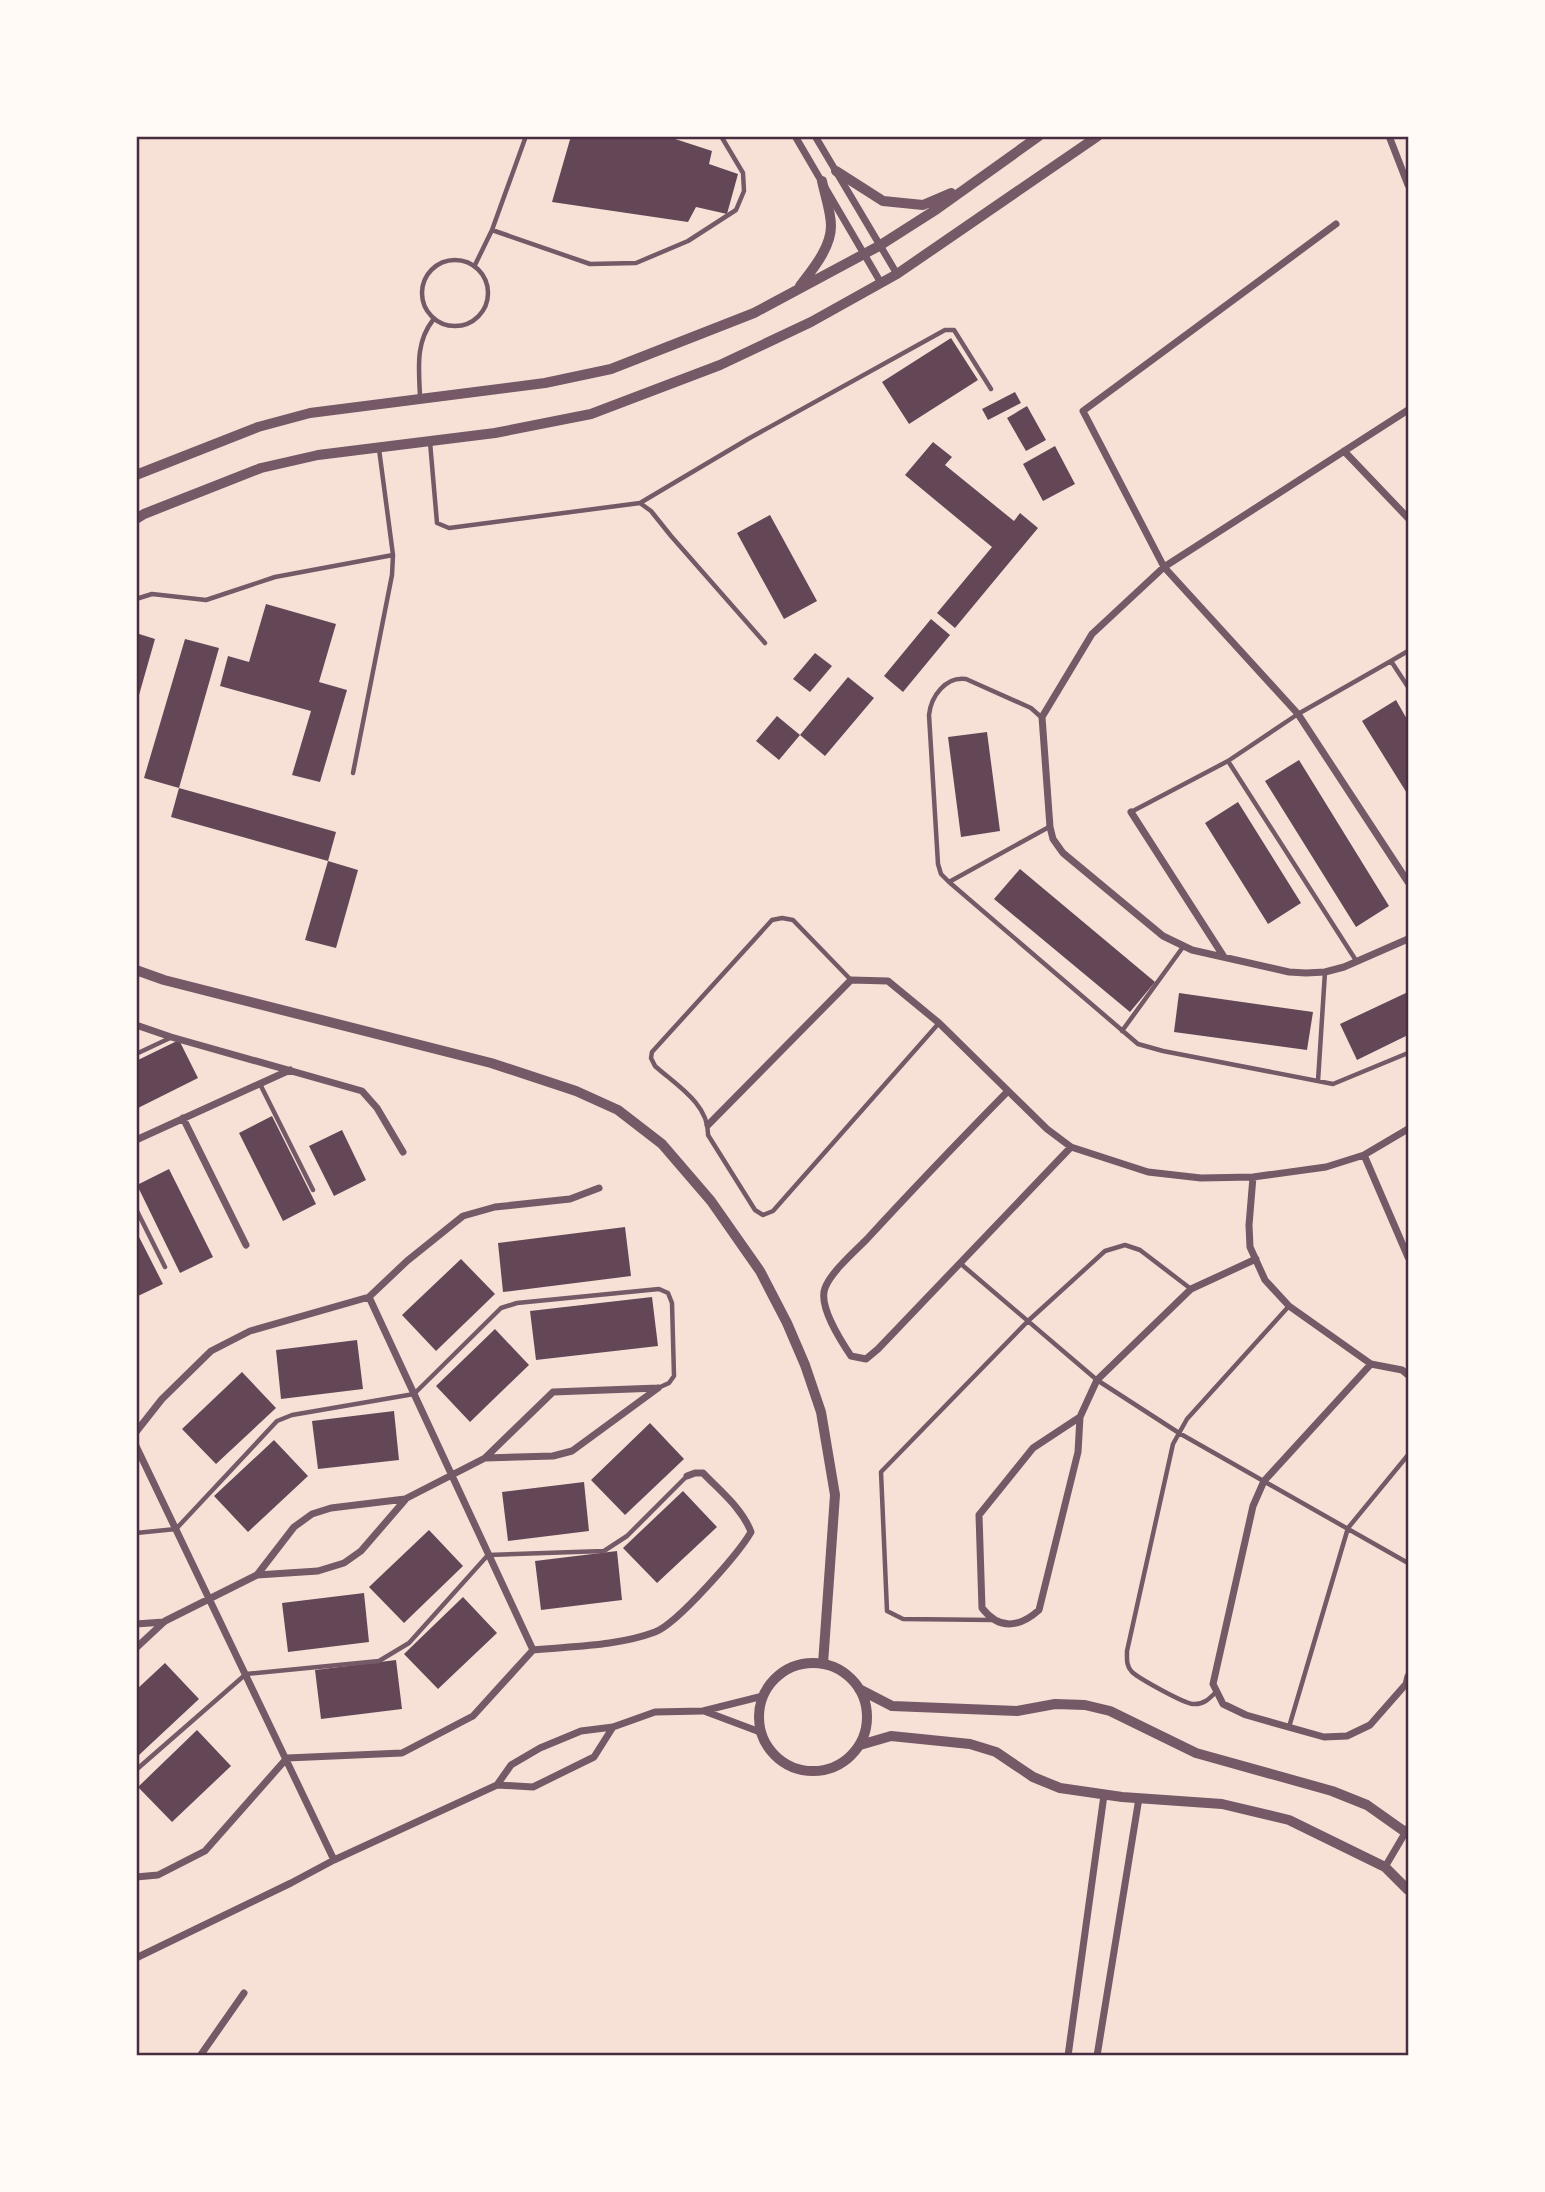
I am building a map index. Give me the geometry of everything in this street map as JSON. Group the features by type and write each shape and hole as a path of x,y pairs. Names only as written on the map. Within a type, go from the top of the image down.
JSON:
{"street":[{"path":"795,136 881,283"},
{"path":"816,136 897,274"},
{"path":"136,475 258,427 310,413 545,383 611,369 754,313 879,246 1039,136"},
{"path":"136,520 144,514 261,468 318,455 495,433 591,414 720,365 811,322 897,274 1098,136"},
{"path":"1389,136 1409,185"},
{"path":"836,170 883,201 902,204 923,205 969,186"},
{"path":"796,291 817,263 829,236 831,226 822,181"},
{"path":"1336,224 1083,411 1164,567 1298,714 1409,882"},
{"path":"1409,411 1164,567 1092,634 1042,717 1053,839 1063,853 1163,936 1183,947 1289,972 1325,972 1357,962 1409,939"},
{"path":"1344,451 1409,518"},
{"path":"1131,812 1224,958"},
{"path":"136,970 164,980 491,1063 564,1087 618,1110 662,1144 711,1200 760,1271 801,1354 821,1412 835,1495 822,1664"},
{"path":"708,1125 850,980 888,981 939,1023 1047,1129 1071,1147 1148,1172 1201,1178 1253,1177 1326,1167 1364,1155 1409,1129"},
{"path":"136,1025 362,1091 377,1108 402,1152"},
{"path":"136,1140 291,1070"},
{"path":"1007,1091 915,1186 824,1289 825,1306 839,1338 851,1356 866,1359 948,1274 961,1264 1071,1147"},
{"path":"183,1118 246,1245"},
{"path":"1364,1155 1409,1257"},
{"path":"1253,1177 1248,1225 1250,1247 1265,1280 1289,1306 1371,1364 1402,1370 1409,1375"},
{"path":"136,1432 162,1399 211,1351 250,1331 369,1297 407,1261 464,1216 495,1207 570,1199 599,1188"},
{"path":"1080,1417 1032,1448 979,1515 982,1608 992,1620 1012,1624 1027,1621 1039,1610 1078,1452 1080,1417 1097,1380 1191,1289 1256,1259"},
{"path":"369,1297 533,1650"},
{"path":"1371,1364 1264,1481 1253,1506 1215,1688 1223,1704 1246,1715 1324,1737 1347,1736 1370,1725 1406,1684 1409,1676"},
{"path":"485,1458 554,1456 572,1451 658,1388"},
{"path":"257,1575 294,1527 312,1514 331,1507 405,1499 485,1458 553,1392 658,1388"},
{"path":"136,1446 334,1860"},
{"path":"136,1877 158,1875 205,1851 287,1758 402,1753 473,1716 533,1650 631,1640 659,1631 686,1608 742,1546 751,1532 747,1521 703,1473 688,1476"},
{"path":"136,1648 165,1621 257,1575 318,1571 344,1563 361,1551 405,1499"},
{"path":"136,1624 165,1621"},
{"path":"804,1664 822,1664 837,1668 850,1677 859,1689 866,1703 866,1731 860,1745 848,1759 832,1768 814,1772 796,1769 780,1761 768,1748 760,1732 758,1713 763,1696 773,1681 787,1670 804,1664"},
{"path":"859,1689 892,1706 1017,1711 1055,1704 1085,1705 1110,1711 1196,1753 1332,1791 1367,1805 1408,1831 1385,1867"},
{"path":"497,1785 511,1765 540,1748 580,1731 613,1727 655,1712 703,1711 763,1696"},
{"path":"703,1711 760,1732"},
{"path":"136,1958 334,1860 497,1785 533,1787 594,1757 613,1727"},
{"path":"860,1745 891,1736 970,1744 996,1752 1033,1777 1059,1788 1104,1795 1222,1804 1289,1820 1385,1867 1409,1890"},
{"path":"1068,2056 1104,1795"},
{"path":"1097,2056 1139,1798"},
{"path":"200,2056 244,1993"}],"lane":[{"path":"474,266 492,230 526,136"},
{"path":"492,230 590,264 636,262 688,240 736,210 744,191 743,173 721,136"},
{"path":"453,260 464,261 484,275 489,288 488,302 482,314 472,323 459,327 445,326 433,320 422,300 425,278 432,269 453,260"},
{"path":"421,398 419,357 424,332 433,320"},
{"path":"430,441 437,523 449,528 640,503 748,439 945,330 954,330 991,389"},
{"path":"353,773 392,575 393,555 379,449"},
{"path":"640,503 652,511 765,643"},
{"path":"136,599 152,594 206,600 275,578 393,555"},
{"path":"1131,812 1227,761 1298,714 1409,651"},
{"path":"1391,660 1409,687"},
{"path":"1042,717 1031,708 966,679 948,681 933,699 929,715 938,864 941,874 949,882 1122,1031 1147,1048 1333,1084 1409,1053"},
{"path":"1227,761 1357,962"},
{"path":"949,882 1050,827"},
{"path":"850,980 793,920 772,920 652,1052 654,1066 699,1105 708,1125 708,1135 755,1210 763,1215 773,1211 939,1023"},
{"path":"1122,1031 1183,947"},
{"path":"1318,1082 1325,972"},
{"path":"136,1054 171,1037"},
{"path":"260,1084 313,1190"},
{"path":"136,1209 165,1267"},
{"path":"1400,1241 1409,1238"},
{"path":"992,1620 903,1619 887,1611 881,1472 1028,1321 1105,1251 1125,1245 1140,1250 1191,1289"},
{"path":"961,1264 1097,1380 1179,1433 1409,1563"},
{"path":"136,1533 176,1529 277,1421 292,1415 414,1394 501,1308 517,1303 659,1289 668,1293 672,1303 674,1376 669,1383 658,1388"},
{"path":"1215,1688 1206,1702 1194,1704 1178,1699 1132,1672 1127,1664 1127,1651 1173,1444 1187,1419 1289,1306"},
{"path":"1289,1727 1348,1528 1409,1455"},
{"path":"136,1770 246,1674 379,1661 409,1643 488,1555 604,1551 627,1536 688,1476"}],"building":[{"path":"571,136 666,136 712,151 709,164 738,174 727,214 696,207 688,222 552,202"},
{"path":"951,338 978,380 909,424 882,382"},
{"path":"1015,392 1021,403 988,420 982,409"},
{"path":"1027,406 1046,440 1026,451 1007,418"},
{"path":"933,442 952,457 945,465 1014,521 1020,513 1038,528 955,628 937,613 992,547 905,475"},
{"path":"1055,446 1075,484 1043,501 1023,464"},
{"path":"770,515 817,601 784,619 737,533"},
{"path":"266,604 336,624 319,682 347,690 320,782 292,775 311,711 220,686 228,656 249,662"},
{"path":"931,619 950,635 903,692 884,676"},
{"path":"136,633 155,639 137,702 136,701"},
{"path":"185,639 219,648 179,788 144,778"},
{"path":"815,653 832,666 810,692 793,679"},
{"path":"848,677 874,698 825,756 800,735"},
{"path":"1396,700 1408,721 1408,795 1362,721"},
{"path":"777,716 800,735 779,760 756,741"},
{"path":"987,732 1000,831 961,837 948,737"},
{"path":"1299,760 1389,906 1356,927 1265,781"},
{"path":"179,788 336,832 328,861 171,817"},
{"path":"1238,802 1301,903 1268,924 1205,823"},
{"path":"328,861 358,870 336,948 305,940"},
{"path":"1020,869 1155,982 1130,1012 994,899"},
{"path":"1408,992 1408,1035 1357,1060 1340,1024"},
{"path":"1179,993 1313,1012 1307,1050 1174,1032"},
{"path":"179,1040 198,1078 136,1109 136,1061"},
{"path":"272,1116 316,1204 283,1221 239,1133"},
{"path":"342,1130 366,1180 334,1196 309,1146"},
{"path":"169,1169 213,1257 180,1273 137,1185"},
{"path":"625,1227 631,1276 503,1292 498,1243"},
{"path":"136,1231 163,1284 136,1297"},
{"path":"461,1259 495,1294 436,1351 402,1315"},
{"path":"652,1297 658,1346 536,1360 530,1311"},
{"path":"495,1329 529,1365 470,1422 436,1386"},
{"path":"357,1340 363,1389 281,1399 276,1350"},
{"path":"242,1372 276,1408 216,1464 182,1429"},
{"path":"394,1411 399,1460 318,1469 312,1421"},
{"path":"650,1423 684,1459 625,1515 591,1480"},
{"path":"274,1440 308,1476 248,1532 214,1496"},
{"path":"584,1482 589,1531 508,1541 502,1492"},
{"path":"683,1491 717,1527 657,1583 623,1548"},
{"path":"429,1530 463,1566 404,1623 369,1587"},
{"path":"617,1551 622,1600 541,1610 535,1561"},
{"path":"364,1593 369,1642 288,1652 282,1603"},
{"path":"463,1597 497,1633 438,1689 404,1654"},
{"path":"396,1660 402,1709 321,1719 315,1670"},
{"path":"165,1663 199,1699 139,1755 136,1752 136,1690"},
{"path":"197,1730 231,1766 172,1822 138,1787"}]}
